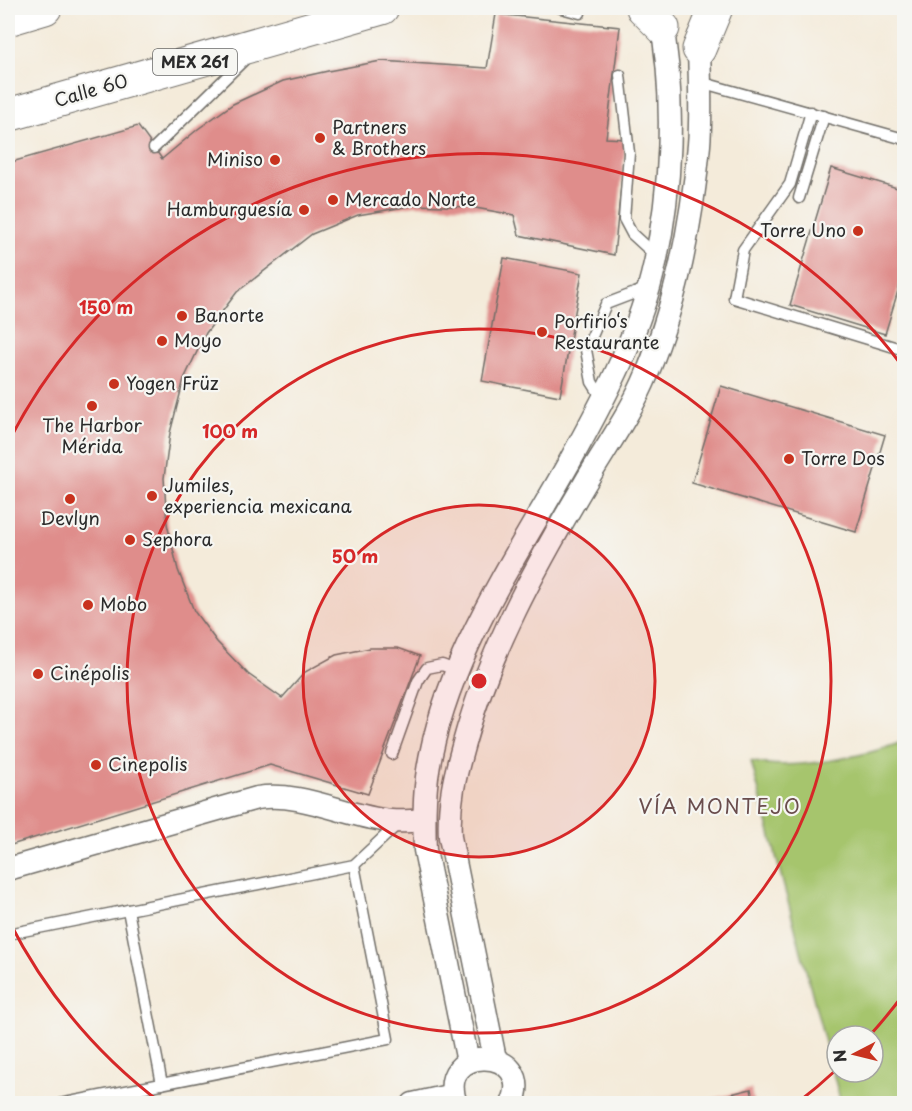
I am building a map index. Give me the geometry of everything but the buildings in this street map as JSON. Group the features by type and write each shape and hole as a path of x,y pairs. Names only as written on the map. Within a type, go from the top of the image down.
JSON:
{"main road":[{"path":"8,19 45,8"},
{"name":"Calle 60","path":"8,115 382,8"},
{"path":"699,49 716,8"}],"street":[{"path":"495,1059 450,837 449,814 452,786 471,716 495,653 533,573 646,376 665,324 680,274 699,143 698,8"},
{"path":"468,1062 425,850 413,820 427,777 438,728 467,648 602,398 632,334 648,288 662,219 670,147 670,82 655,14"},
{"path":"8,869 257,798 275,795 293,797 392,822 413,820"},
{"path":"414,1104 454,1100 452,1086 455,1076 460,1068 476,1058 495,1059 511,1071 516,1089 512,1104"}],"lane":[{"path":"561,8 580,13"},
{"path":"154,148 261,43"},
{"path":"620,75 629,153 624,219 632,234 656,256"},
{"path":"700,82 904,139"},
{"path":"811,112 790,184 743,250 734,298 904,350"},
{"path":"799,198 824,116"},
{"path":"602,398 592,382 586,350 606,304 648,288"},
{"path":"392,754 418,681 427,668 442,665 458,671"},
{"path":"8,934 354,865 413,820"},
{"path":"60,1104 388,1039 354,865"},
{"path":"8,879 37,871"},
{"path":"128,910 162,1084"}],"green space":[{"path":"904,741 904,1103 841,1103 836,1084 885,1084 885,1024 825,1024 825,1042 751,761 786,765 828,761 870,752"}],"place":[{"name":"Partners & Brothers","path":"320,138"},
{"name":"Miniso","path":"275,160"},
{"name":"Mercado Norte","path":"333,200"},
{"name":"Hamburguesía","path":"304,210"},
{"name":"Torre Uno","path":"858,231"},
{"name":"Banorte","path":"182,316"},
{"name":"Porfirio‘s Restaurante","path":"542,332"},
{"name":"Moyo","path":"162,341"},
{"name":"Yogen Früz","path":"114,384"},
{"name":"The Harbor Mérida","path":"92,406"},
{"name":"Torre Dos","path":"789,459"},
{"name":"Jumiles, experiencia mexicana","path":"152,496"},
{"name":"Devlyn","path":"70,499"},
{"name":"Sephora","path":"130,540"},
{"name":"Mobo","path":"88,605"},
{"name":"Cinépolis","path":"38,674"},
{"name":"Cinepolis","path":"96,765"}],"district":[{"name":"VÍA MONTEJO","path":"720,807"}]}
